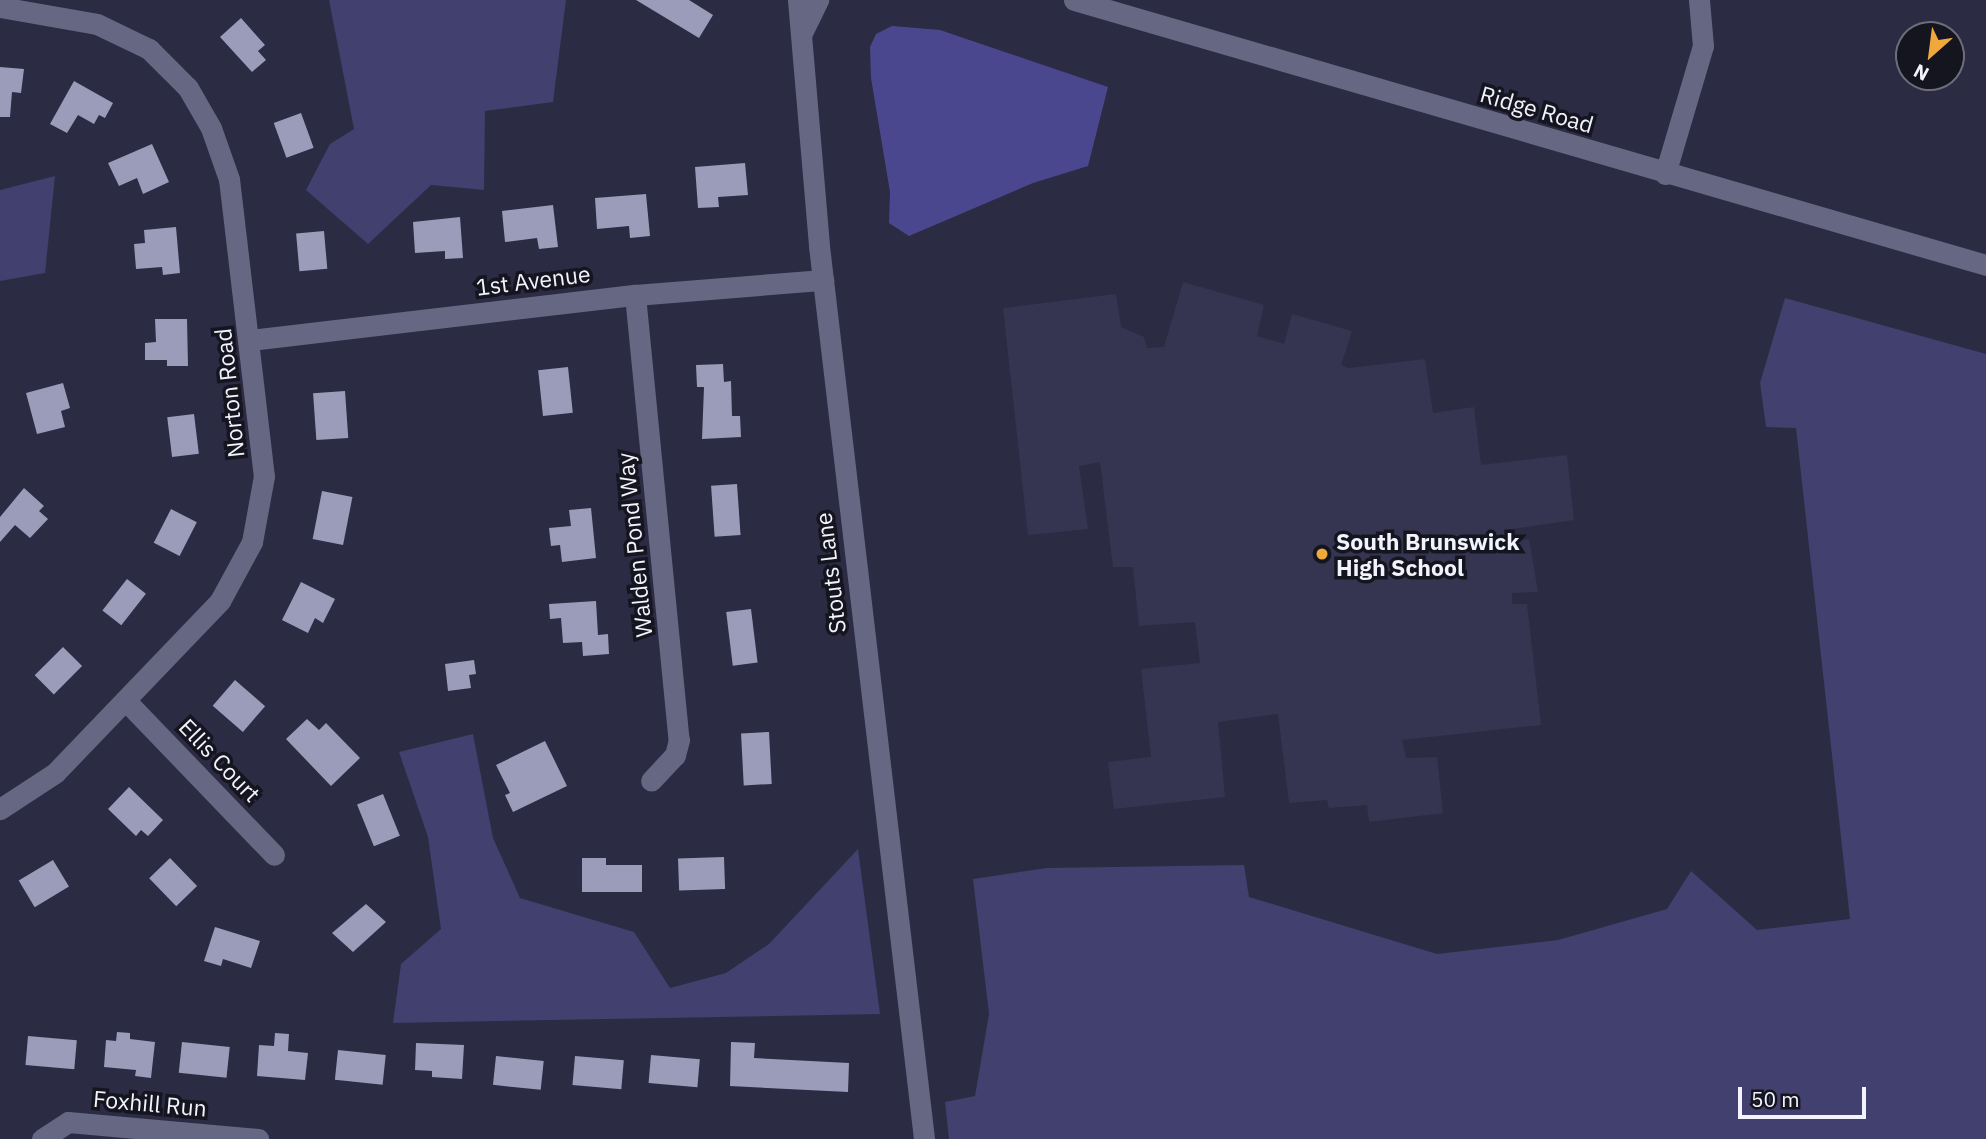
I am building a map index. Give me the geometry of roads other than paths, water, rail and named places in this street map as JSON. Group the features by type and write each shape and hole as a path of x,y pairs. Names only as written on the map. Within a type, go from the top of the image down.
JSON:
{"street":[{"name":"Stouts Lane","path":"798,0 823,280 924,1139"},
{"path":"801,34 818,0"},
{"name":"Ridge Road","path":"1073,0 1986,265"},
{"path":"1665,174 1703,46 1699,0"},
{"name":"Norton Road","path":"0,7 97,24 149,49 188,88 211,128 229,179 264,475 251,542 220,601 127,702 55,773 0,808"},
{"name":"1st Avenue","path":"250,340 635,295 823,280"},
{"name":"Walden Pond Way","path":"635,295 679,740 675,755 651,781"},
{"name":"Ellis Court","path":"127,702 274,855"},
{"name":"Foxhill Run","path":"42,1139 68,1122 258,1139"}],"place":[{"name":"South Brunswick High School","path":"1322,554"}]}
